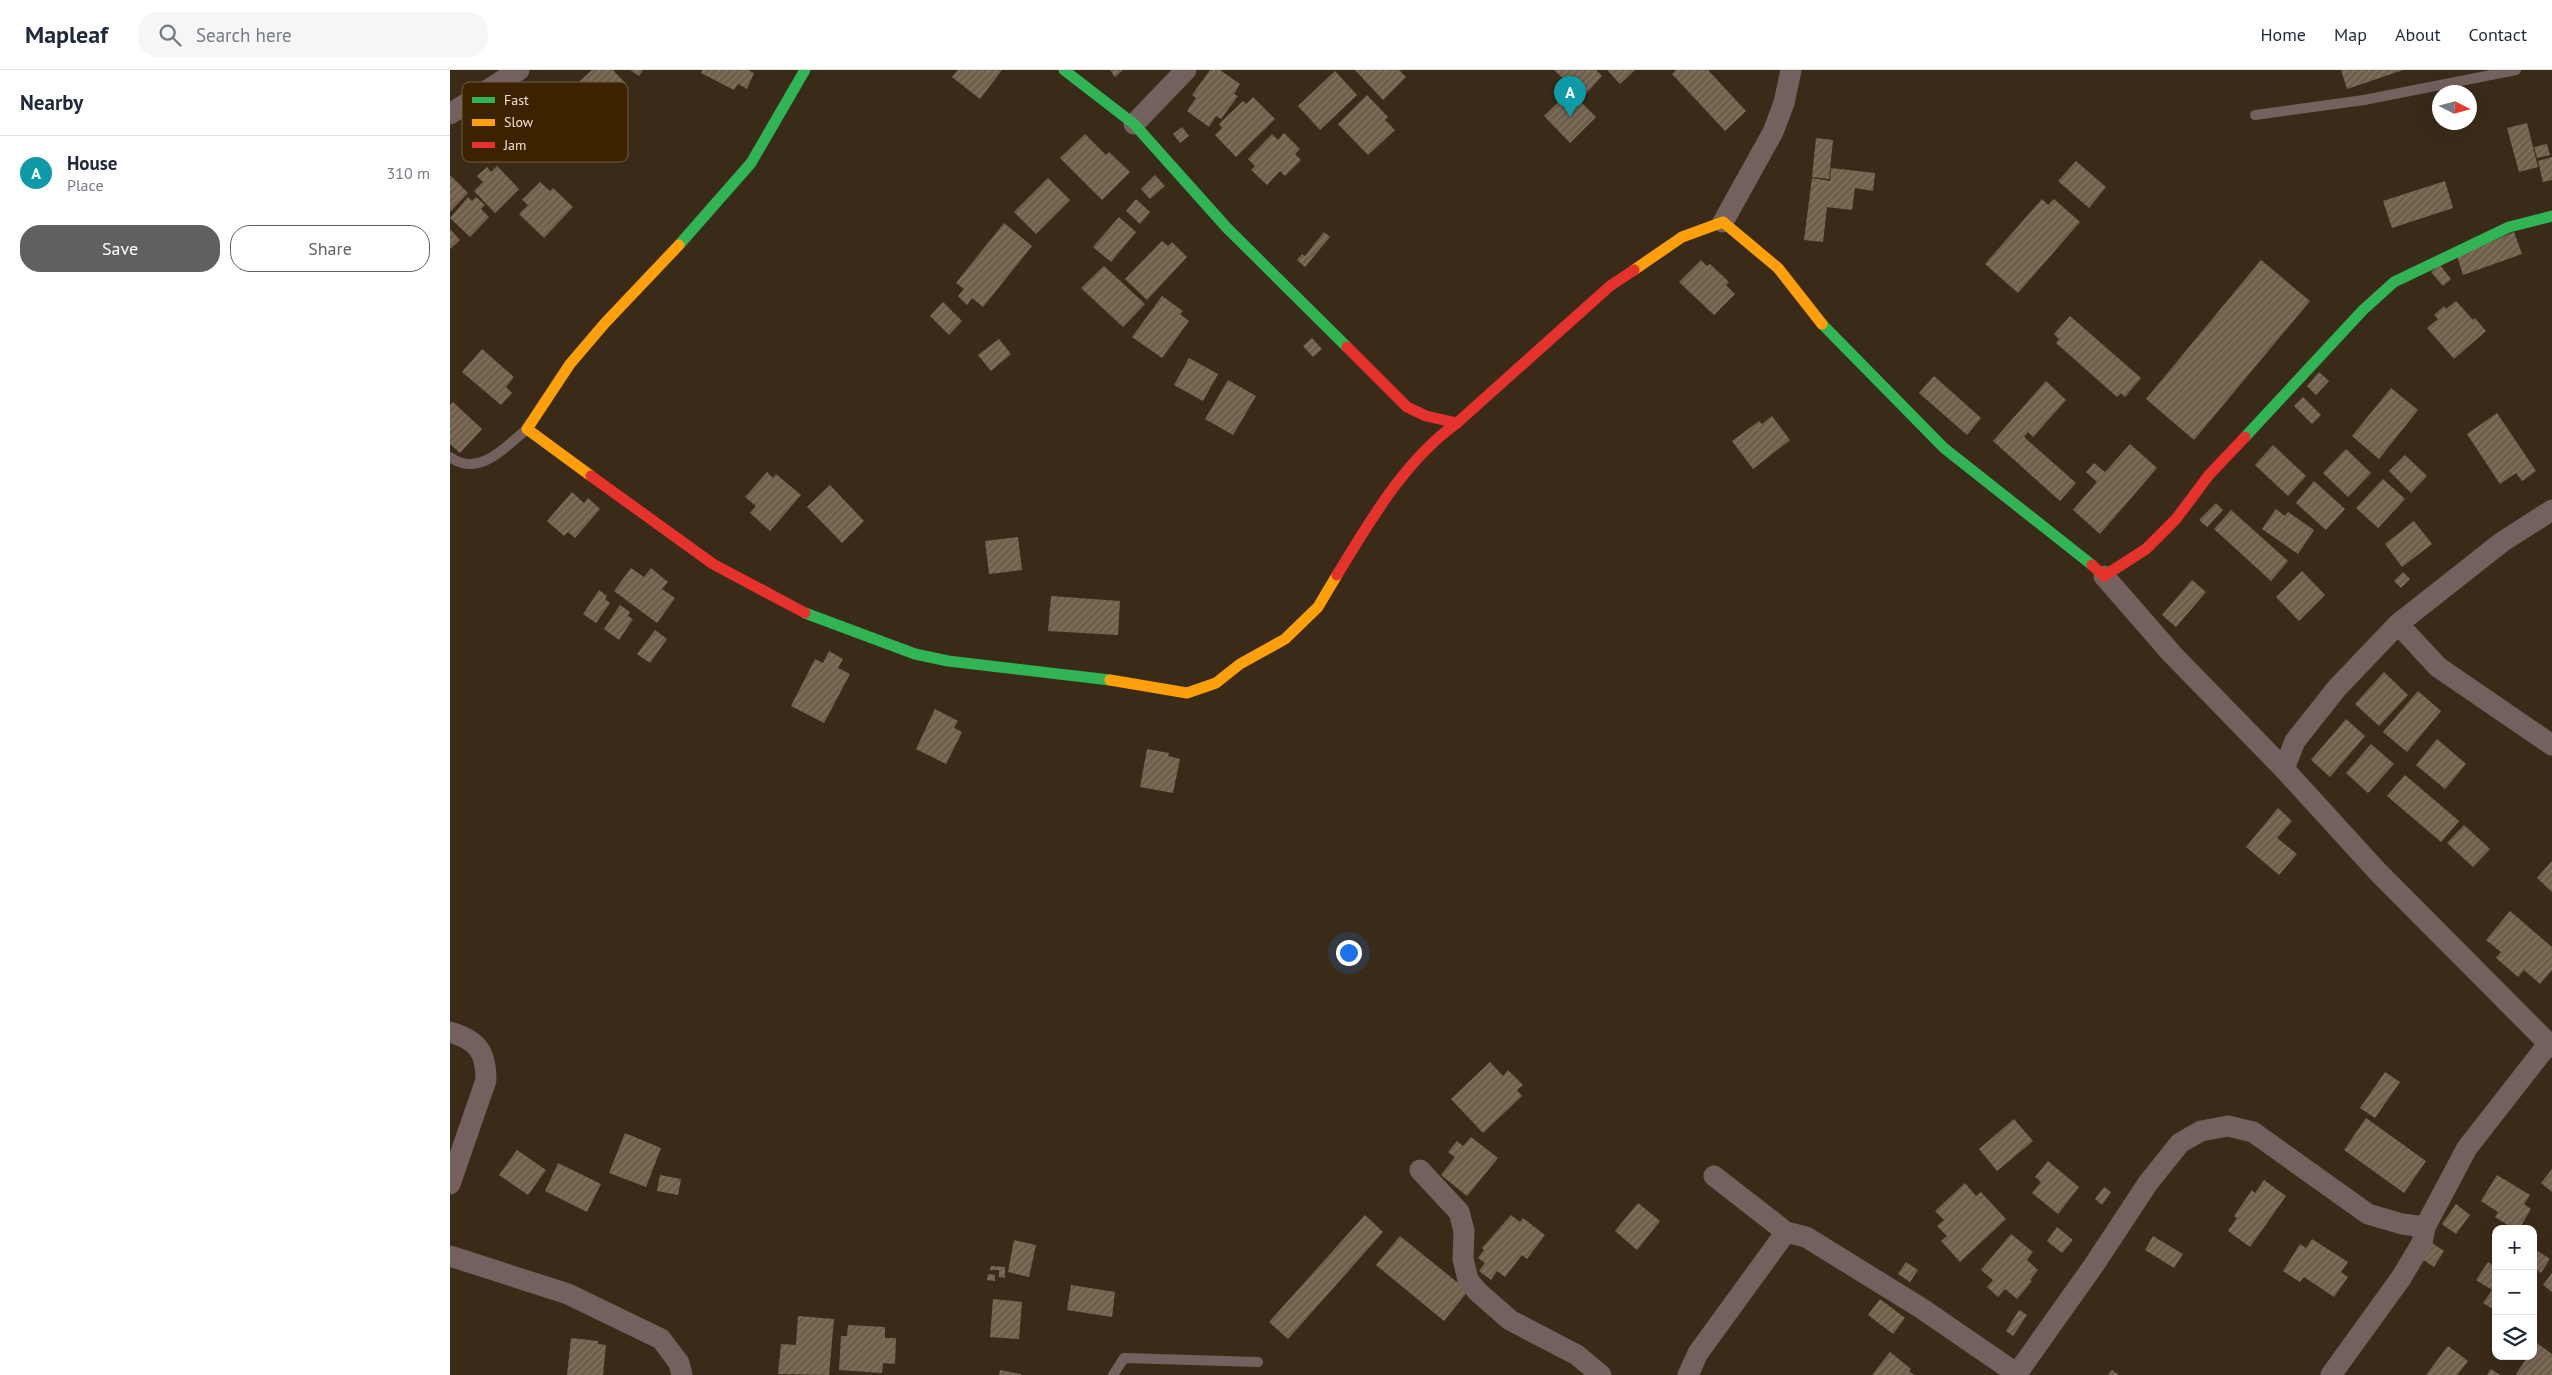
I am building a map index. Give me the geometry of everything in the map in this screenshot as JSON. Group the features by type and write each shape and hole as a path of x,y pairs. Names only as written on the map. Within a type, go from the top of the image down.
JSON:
{"street":[{"path":"500,82 519,70"},
{"path":"805,70 751,164 711,211 605,323 570,364 527,429 713,564 813,617 915,654 948,661 1070,674 1187,693 1216,683 1240,664 1285,639 1318,608 1353,548 1391,492 1436,438 1457,423 1610,286 1682,237 1723,222 1773,132 1784,103 1791,70"},
{"path":"1064,70 1134,124 1227,228 1407,407 1426,416 1457,423"},
{"path":"1134,124 1186,70"},
{"path":"450,114 462,106"},
{"path":"2104,576 2146,549 2176,519 2209,475 2363,310 2394,282 2509,227 2552,216"},
{"path":"1723,222 1778,268 1816,318 1944,448 2075,550 2104,576 2172,654 2284,769 2378,872 2550,1045 2467,1148 2425,1227 2422,1242 2401,1278 2331,1375"},
{"path":"2284,769 2295,741 2337,688 2398,624 2502,542 2552,510"},
{"path":"2398,624 2438,667 2552,745"},
{"path":"450,1032 468,1038 480,1049 486,1066 486,1080 450,1184"},
{"path":"1714,1176 1786,1232 1806,1237 1921,1308 2016,1374 2094,1265 2148,1184 2180,1144 2201,1131 2228,1126 2254,1132 2368,1214 2402,1224 2425,1227"},
{"path":"1420,1170 1459,1212 1464,1231 1464,1259 1468,1280 1478,1292 1510,1320 1577,1355 1601,1375"},
{"path":"1688,1375 1698,1353 1786,1232"},
{"path":"450,1256 568,1294 661,1339 679,1363 682,1375"}],"lane":[{"path":"2255,115 2364,100 2516,70"},
{"path":"450,457 457,462 470,465 487,462 527,429"},
{"path":"1113,1375 1124,1358 1258,1362"}],"building":[{"path":"592,70 613,70 624,82 579,82"},
{"path":"630,70 643,70 639,76"},
{"path":"702,70 748,70 754,73 747,89 738,84 734,90 701,73"},
{"path":"958,70 1002,70 980,99 952,77"},
{"path":"1110,70 1123,70 1115,77"},
{"path":"1210,70 1220,70 1240,84 1234,94 1238,96 1221,119 1216,116 1209,127 1187,111 1196,98 1192,95"},
{"path":"1355,70 1399,70 1406,77 1383,100"},
{"path":"1554,70 1596,70 1602,76 1583,97"},
{"path":"1607,70 1635,70 1620,84"},
{"path":"1676,70 1708,70 1746,111 1725,131 1672,74"},
{"path":"2341,70 2403,70 2347,89"},
{"path":"1335,71 1357,95 1320,130 1298,106"},
{"path":"1570,91 1596,117 1570,143 1544,116"},
{"path":"1367,95 1388,117 1385,120 1395,130 1368,155 1338,124"},
{"path":"1253,97 1275,119 1236,157 1215,135 1222,128 1219,124 1243,101 1246,104"},
{"path":"2527,123 2538,167 2519,172 2507,128"},
{"path":"1182,127 1189,136 1180,143 1173,134"},
{"path":"1284,133 1300,149 1295,154 1301,160 1285,176 1280,171 1267,185 1251,170 1255,166 1248,159 1272,134 1278,140"},
{"path":"1085,134 1106,155 1109,152 1130,172 1102,200 1060,158"},
{"path":"1816,138 1833,140 1829,179 1812,177"},
{"path":"2547,144 2550,155 2537,158 2534,147"},
{"path":"2552,157 2552,180 2543,182 2538,161"},
{"path":"2076,161 2106,187 2089,208 2058,181"},
{"path":"497,166 519,189 495,213 474,191 483,182 477,176 487,167 491,172"},
{"path":"1831,168 1875,173 1873,191 1855,188 1852,210 1827,207 1823,242 1804,240 1812,178 1830,181"},
{"path":"450,175 468,193 450,212"},
{"path":"1155,175 1165,186 1150,199 1141,189"},
{"path":"1048,178 1070,200 1036,234 1014,212"},
{"path":"2445,181 2453,208 2392,228 2383,201"},
{"path":"540,182 550,191 553,188 573,207 544,238 519,214 528,205 522,200"},
{"path":"468,197 472,201 476,197 485,205 481,209 489,217 470,237 450,218"},
{"path":"1136,199 1150,212 1140,224 1126,211"},
{"path":"2042,199 2048,205 2054,199 2080,222 2018,293 1985,264"},
{"path":"1119,217 1136,232 1111,262 1093,247"},
{"path":"1004,223 1032,246 983,307 972,298 967,305 958,296 964,289 956,283"},
{"path":"450,229 460,240 450,249"},
{"path":"1324,232 1330,237 1305,267 1297,260 1302,254 1305,256"},
{"path":"2514,232 2522,254 2463,275 2457,256"},
{"path":"1162,241 1168,246 1172,242 1187,257 1147,300 1125,279"},
{"path":"1701,260 1707,266 1710,264 1729,282 1726,285 1735,294 1714,315 1679,282"},
{"path":"2261,260 2310,301 2194,440 2146,399"},
{"path":"2440,265 2451,279 2443,286 2431,272"},
{"path":"1104,266 1145,304 1123,327 1081,288"},
{"path":"1162,296 1183,311 1180,314 1189,321 1162,358 1132,337"},
{"path":"2456,301 2486,331 2454,359 2427,328 2438,319 2434,315 2444,306 2446,309"},
{"path":"943,302 962,321 949,335 930,316"},
{"path":"2070,316 2141,378 2125,397 2121,393 2117,397 2056,343 2059,339 2054,334"},
{"path":"1312,338 1322,349 1313,357 1303,346"},
{"path":"999,339 1011,354 991,371 978,355"},
{"path":"482,349 514,377 506,387 512,393 501,405 462,372"},
{"path":"1189,358 1218,374 1203,401 1174,385"},
{"path":"2319,372 2329,381 2316,395 2307,386"},
{"path":"1934,376 1981,418 1967,435 1919,393"},
{"path":"1228,380 1256,396 1233,435 1205,419"},
{"path":"2046,381 2066,400 2033,437 2028,432 2024,437 2076,483 2060,501 1993,441"},
{"path":"2391,388 2418,410 2379,459 2352,436"},
{"path":"2303,397 2321,415 2312,424 2294,406"},
{"path":"453,402 482,429 460,453 450,444 450,405"},
{"path":"2497,413 2536,471 2522,481 2516,473 2500,484 2467,434"},
{"path":"1772,416 1790,440 1753,469 1732,441 1759,421 1762,424"},
{"path":"2130,444 2157,468 2100,534 2073,510 2097,482 2086,472 2094,463 2105,472"},
{"path":"2273,445 2306,476 2288,496 2255,465"},
{"path":"2346,449 2371,473 2348,497 2323,473"},
{"path":"2405,455 2427,476 2411,493 2389,471"},
{"path":"767,472 773,478 776,474 801,495 770,531 750,513 756,506 745,497"},
{"path":"2383,479 2405,499 2378,528 2356,508"},
{"path":"2314,481 2345,509 2326,530 2296,503"},
{"path":"830,485 864,521 842,543 807,507"},
{"path":"572,492 584,503 588,498 600,509 575,538 568,532 564,536 547,521"},
{"path":"2216,503 2223,510 2207,527 2199,520"},
{"path":"2276,509 2285,516 2288,512 2314,530 2298,554 2262,529"},
{"path":"2231,510 2288,561 2271,581 2214,529"},
{"path":"2414,521 2432,544 2402,567 2385,544"},
{"path":"1018,537 1022,570 989,574 985,541"},
{"path":"631,568 644,577 651,568 668,582 662,589 675,598 657,623 614,591"},
{"path":"2302,571 2325,595 2299,621 2276,597"},
{"path":"2403,572 2410,579 2401,588 2394,581"},
{"path":"2192,580 2206,592 2176,627 2162,615"},
{"path":"599,590 607,596 605,599 610,603 596,623 583,614"},
{"path":"1051,596 1120,601 1118,635 1048,631"},
{"path":"620,605 630,612 628,616 633,619 619,640 604,629"},
{"path":"655,630 667,639 650,663 637,654"},
{"path":"829,651 843,659 838,668 850,674 824,723 791,706 815,659 823,663"},
{"path":"2384,672 2408,695 2379,726 2355,704"},
{"path":"2418,691 2441,711 2407,752 2383,732"},
{"path":"935,709 958,721 954,728 962,732 946,764 916,749"},
{"path":"2346,719 2365,736 2330,777 2311,760"},
{"path":"2437,739 2466,764 2445,789 2416,765"},
{"path":"2371,744 2394,764 2368,793 2346,773"},
{"path":"1147,749 1169,753 1168,756 1180,759 1173,793 1140,787"},
{"path":"2405,775 2459,821 2441,842 2387,796"},
{"path":"2278,808 2292,821 2277,838 2297,854 2279,875 2246,847"},
{"path":"2464,825 2490,849 2473,867 2447,843"},
{"path":"2552,861 2552,892 2537,878"},
{"path":"2510,911 2552,947 2552,970 2540,984 2524,970 2518,977 2496,958 2501,952 2486,940"},
{"path":"1490,1062 1503,1076 1508,1070 1523,1085 1517,1090 1522,1096 1483,1133 1451,1099"},
{"path":"2385,1072 2400,1082 2375,1118 2360,1108"},
{"path":"2366,1118 2426,1161 2404,1193 2344,1150"},
{"path":"2014,1119 2033,1141 1997,1171 1979,1149"},
{"path":"625,1133 661,1148 646,1187 609,1173"},
{"path":"1471,1137 1498,1158 1467,1196 1441,1175 1455,1157 1448,1152 1457,1141 1463,1146"},
{"path":"517,1150 546,1170 528,1195 499,1175"},
{"path":"2048,1161 2079,1187 2058,1214 2032,1193 2041,1182 2035,1177"},
{"path":"558,1163 601,1184 587,1212 545,1191"},
{"path":"2552,1169 2552,1192 2541,1183"},
{"path":"660,1175 681,1179 678,1195 657,1191"},
{"path":"2497,1175 2530,1195 2524,1204 2531,1209 2521,1225 2508,1225 2495,1217 2498,1212 2481,1201"},
{"path":"2264,1180 2286,1196 2250,1247 2228,1231 2237,1218 2234,1216 2252,1190 2255,1193"},
{"path":"1965,1183 1976,1196 1981,1192 2006,1219 1960,1262 1941,1241 1947,1236 1937,1226 1944,1220 1935,1211"},
{"path":"2104,1187 2111,1192 2102,1205 2095,1199"},
{"path":"1638,1203 1660,1221 1637,1250 1615,1231"},
{"path":"2456,1204 2470,1215 2456,1234 2442,1224"},
{"path":"1365,1215 1383,1232 1288,1339 1269,1322"},
{"path":"1511,1215 1520,1222 1523,1218 1545,1235 1527,1259 1522,1255 1505,1277 1497,1271 1491,1280 1479,1271 1485,1263 1478,1258 1484,1250 1482,1248"},
{"path":"2057,1227 2073,1240 2062,1253 2047,1241"},
{"path":"2011,1234 2033,1252 2027,1260 2038,1270 2030,1280 2032,1281 2017,1299 2005,1289 1998,1297 1987,1287 1993,1280 1981,1270"},
{"path":"1400,1236 1468,1291 1444,1321 1376,1265"},
{"path":"2153,1236 2183,1254 2174,1268 2145,1250"},
{"path":"2312,1239 2348,1262 2341,1272 2348,1277 2334,1297 2304,1277 2300,1282 2283,1271 2300,1244 2306,1248"},
{"path":"1014,1240 1036,1245 1029,1277 1008,1272"},
{"path":"2429,1241 2444,1251 2434,1267 2419,1257"},
{"path":"2538,1251 2550,1259 2541,1273 2537,1270"},
{"path":"1906,1262 1918,1270 1910,1282 1898,1274"},
{"path":"2488,1262 2492,1264 2492,1290 2476,1280"},
{"path":"991,1266 1005,1267 1005,1278 999,1277 999,1270 990,1270"},
{"path":"2552,1273 2552,1292 2543,1285"},
{"path":"988,1274 995,1275 995,1281 987,1280"},
{"path":"1071,1285 1115,1292 1112,1317 1067,1310"},
{"path":"2492,1290 2492,1309 2483,1303"},
{"path":"993,1299 1022,1302 1019,1339 990,1337"},
{"path":"1880,1299 1905,1318 1893,1334 1868,1315"},
{"path":"2019,1310 2027,1315 2013,1336 2006,1331"},
{"path":"798,1316 834,1319 829,1375 778,1374 781,1344 796,1345"},
{"path":"848,1325 885,1327 885,1338 896,1338 895,1364 883,1363 882,1373 839,1370 841,1336 847,1336"},
{"path":"571,1338 598,1341 598,1344 606,1345 603,1375 567,1375"},
{"path":"2537,1343 2552,1354 2552,1375 2516,1374 2525,1360 2537,1360"},
{"path":"2448,1346 2468,1361 2457,1375 2426,1375"},
{"path":"1890,1352 1911,1369 1909,1371 1914,1375 1872,1375"},
{"path":"2491,1369 2500,1375 2487,1375"},
{"path":"1000,1370 1021,1374 1021,1375 999,1375"},
{"path":"2112,1370 2119,1375 2108,1375"}],"traffic: fast":[{"path":"679,245 751,163 805,70"},
{"path":"1064,70 1134,124 1227,228 1347,347"},
{"path":"2245,437 2363,310 2394,282 2509,227 2552,216"},
{"path":"1822,324 1944,448 2092,565"},
{"path":"805,613 915,654 948,661 1110,680"}],"traffic: slow":[{"path":"1634,270 1682,237 1723,222 1778,268 1822,324"},
{"path":"591,476 527,429 570,364 605,323 679,245"},
{"path":"1110,680 1187,693 1216,683 1240,664 1285,639 1318,607 1337,575"}],"traffic: jam":[{"path":"1347,347 1407,407 1426,416 1457,423 1610,286 1634,270"},
{"path":"1337,575 1362,534 1405,473 1438,438 1457,423"},
{"path":"2092,565 2104,576 2146,549 2176,519 2209,475 2245,437"},
{"path":"591,476 713,564 805,613"}],"place":[{"name":"House","path":"1570,117"}]}
